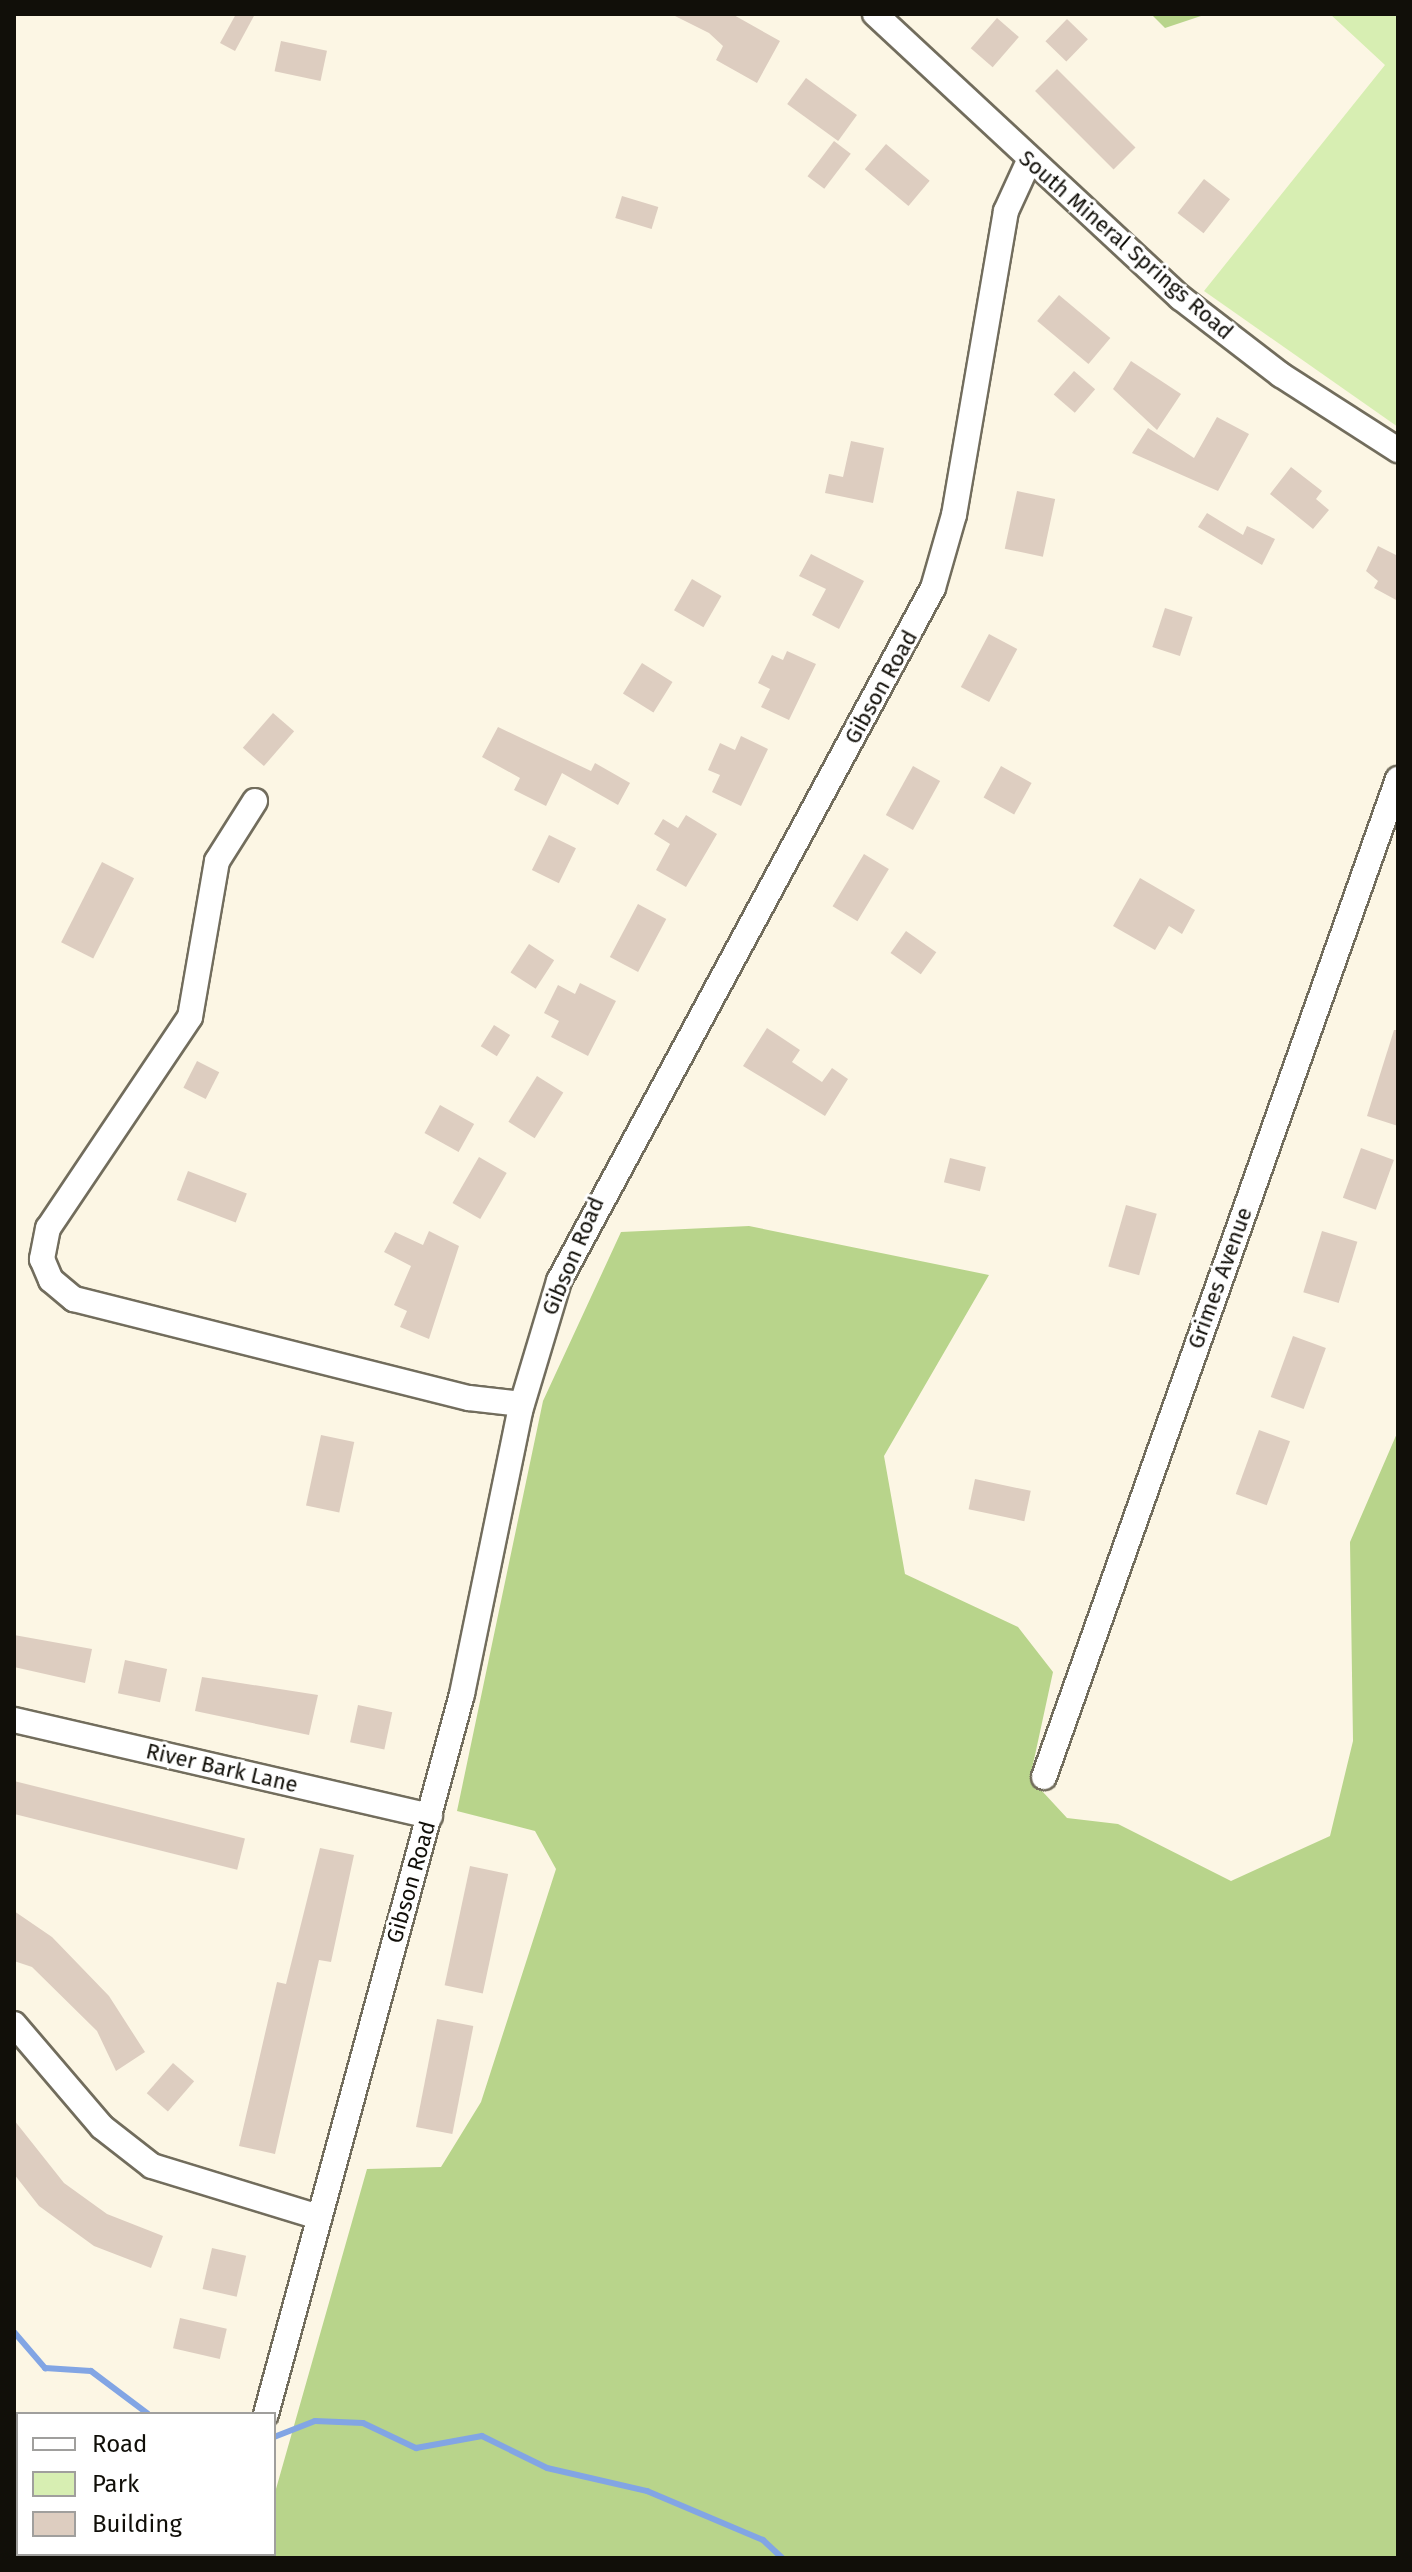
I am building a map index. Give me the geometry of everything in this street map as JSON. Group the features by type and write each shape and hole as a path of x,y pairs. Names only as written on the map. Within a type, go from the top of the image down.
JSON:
{"street":[{"name":"South Mineral Springs Road","path":"875,14 1029,161 1181,298 1281,375 1398,450"},
{"name":"Gibson Road","path":"267,2412 430,1816 522,1404 559,1281 598,1197 933,588 954,515 1006,211 1029,161"},
{"name":"Grimes Avenue","path":"1044,1777 1398,779"},
{"path":"255,801 217,861 190,1017 48,1228 42,1259 51,1280 74,1299 469,1398 522,1404"},
{"name":"River Bark Lane","path":"14,1720 430,1816"},
{"path":"14,2024 102,2127 152,2166 319,2217"}],"green space":[{"path":"1151,14 1207,14 1165,28"},
{"path":"1330,14 1398,14 1398,427 1204,291 1385,65"},
{"path":"749,1226 989,1275 884,1456 905,1574 1018,1627 1053,1672 1030,1778 1067,1818 1118,1824 1231,1881 1330,1836 1353,1741 1350,1542 1398,1431 1398,2558 257,2558 276,2556 276,2489 367,2169 441,2167 481,2102 556,1869 535,1831 457,1811 543,1401 621,1232"}],"building":[{"path":"236,14 255,14 235,51 220,43"},
{"path":"671,14 732,14 780,41 757,83 716,60 723,46 709,33"},
{"path":"997,18 1019,37 993,67 971,48"},
{"path":"1067,19 1088,39 1066,61 1045,41"},
{"path":"281,41 327,51 321,81 275,71"},
{"path":"1057,69 1135,147 1114,169 1035,91"},
{"path":"806,78 857,115 838,141 787,104"},
{"path":"834,141 851,154 824,189 808,176"},
{"path":"886,144 930,181 908,206 865,169"},
{"path":"1204,179 1230,199 1204,233 1178,213"},
{"path":"622,196 658,207 652,229 615,218"},
{"path":"1059,295 1110,338 1088,364 1037,321"},
{"path":"1131,361 1181,394 1157,430 1113,389"},
{"path":"1074,371 1095,389 1075,413 1054,394"},
{"path":"1217,417 1249,434 1218,491 1132,453 1148,428 1194,458"},
{"path":"851,441 884,448 873,503 825,493 829,474 843,477"},
{"path":"1291,467 1322,491 1316,499 1329,510 1313,529 1270,494"},
{"path":"1017,491 1055,499 1043,557 1005,549"},
{"path":"1207,513 1243,535 1247,526 1275,539 1262,565 1198,527"},
{"path":"1378,546 1398,556 1398,601 1374,588 1378,581 1366,571"},
{"path":"811,554 864,581 839,629 812,615 826,589 799,576"},
{"path":"692,579 721,596 703,627 674,610"},
{"path":"1165,608 1193,617 1180,656 1152,647"},
{"path":"989,634 1017,649 989,702 961,687"},
{"path":"787,651 816,664 789,720 761,707 770,689 758,683 772,655 783,660"},
{"path":"642,663 673,682 653,713 623,694"},
{"path":"273,713 294,731 264,766 243,748"},
{"path":"498,727 591,771 595,763 630,783 618,805 562,773 546,806 514,790 520,778 482,757"},
{"path":"741,736 768,749 741,806 712,792 720,775 708,770 720,743 735,750"},
{"path":"913,766 940,781 913,830 886,815"},
{"path":"1001,766 1032,783 1014,814 984,797"},
{"path":"686,815 717,834 686,887 656,870 670,844 654,834 663,819 678,828"},
{"path":"549,835 576,848 559,883 532,870"},
{"path":"864,854 889,869 857,921 833,906"},
{"path":"102,862 134,878 93,959 61,942"},
{"path":"1140,878 1195,910 1182,934 1169,926 1155,950 1113,926"},
{"path":"638,904 666,919 638,972 610,957"},
{"path":"906,931 936,952 921,974 891,953"},
{"path":"529,944 554,960 536,989 510,973"},
{"path":"580,983 616,1001 588,1056 551,1037 559,1021 544,1013 558,985 575,994"},
{"path":"494,1025 510,1035 497,1056 481,1046"},
{"path":"767,1028 800,1050 792,1062 822,1082 832,1068 848,1079 825,1116 743,1066"},
{"path":"1394,1030 1398,1030 1398,1126 1367,1116"},
{"path":"197,1061 219,1072 206,1099 183,1088"},
{"path":"537,1076 563,1092 535,1138 508,1122"},
{"path":"440,1105 474,1124 459,1152 424,1133"},
{"path":"1361,1148 1394,1160 1376,1210 1343,1198"},
{"path":"479,1157 507,1173 480,1219 452,1203"},
{"path":"950,1158 986,1167 980,1191 944,1182"},
{"path":"188,1171 247,1194 236,1223 177,1200"},
{"path":"1126,1205 1157,1214 1139,1275 1108,1267"},
{"path":"429,1231 459,1246 429,1339 400,1327 407,1311 394,1305 411,1266 384,1252 395,1232 423,1245"},
{"path":"1322,1231 1357,1242 1339,1303 1303,1292"},
{"path":"1293,1336 1326,1348 1304,1409 1271,1397"},
{"path":"1259,1430 1290,1441 1267,1505 1236,1494"},
{"path":"321,1435 354,1442 339,1512 306,1505"},
{"path":"975,1479 1031,1491 1024,1521 969,1509"},
{"path":"14,1635 92,1649 85,1683 14,1667"},
{"path":"125,1660 167,1669 160,1702 118,1693"},
{"path":"202,1677 318,1695 309,1735 195,1711"},
{"path":"358,1705 392,1712 384,1749 350,1742"},
{"path":"14,1781 245,1839 237,1870 14,1814"},
{"path":"320,1848 354,1855 331,1962 319,1960 275,2154 239,2146 277,1982 286,1984"},
{"path":"470,1866 508,1874 483,1993 445,1985"},
{"path":"14,1911 52,1937 109,1996 145,2052 116,2071 97,2031 32,1967 14,1961"},
{"path":"437,2019 473,2026 452,2134 416,2127"},
{"path":"173,2063 194,2081 168,2112 147,2093"},
{"path":"14,2120 64,2183 107,2214 163,2236 151,2268 94,2246 39,2206 14,2174"},
{"path":"212,2248 246,2256 237,2297 203,2289"},
{"path":"180,2318 227,2329 220,2359 173,2348"}],"waterway":[{"path":"14,2332 45,2368 91,2371 145,2412"},
{"path":"276,2436 315,2421 363,2423 416,2448 482,2436 547,2468 647,2491 763,2540 782,2558"}]}
